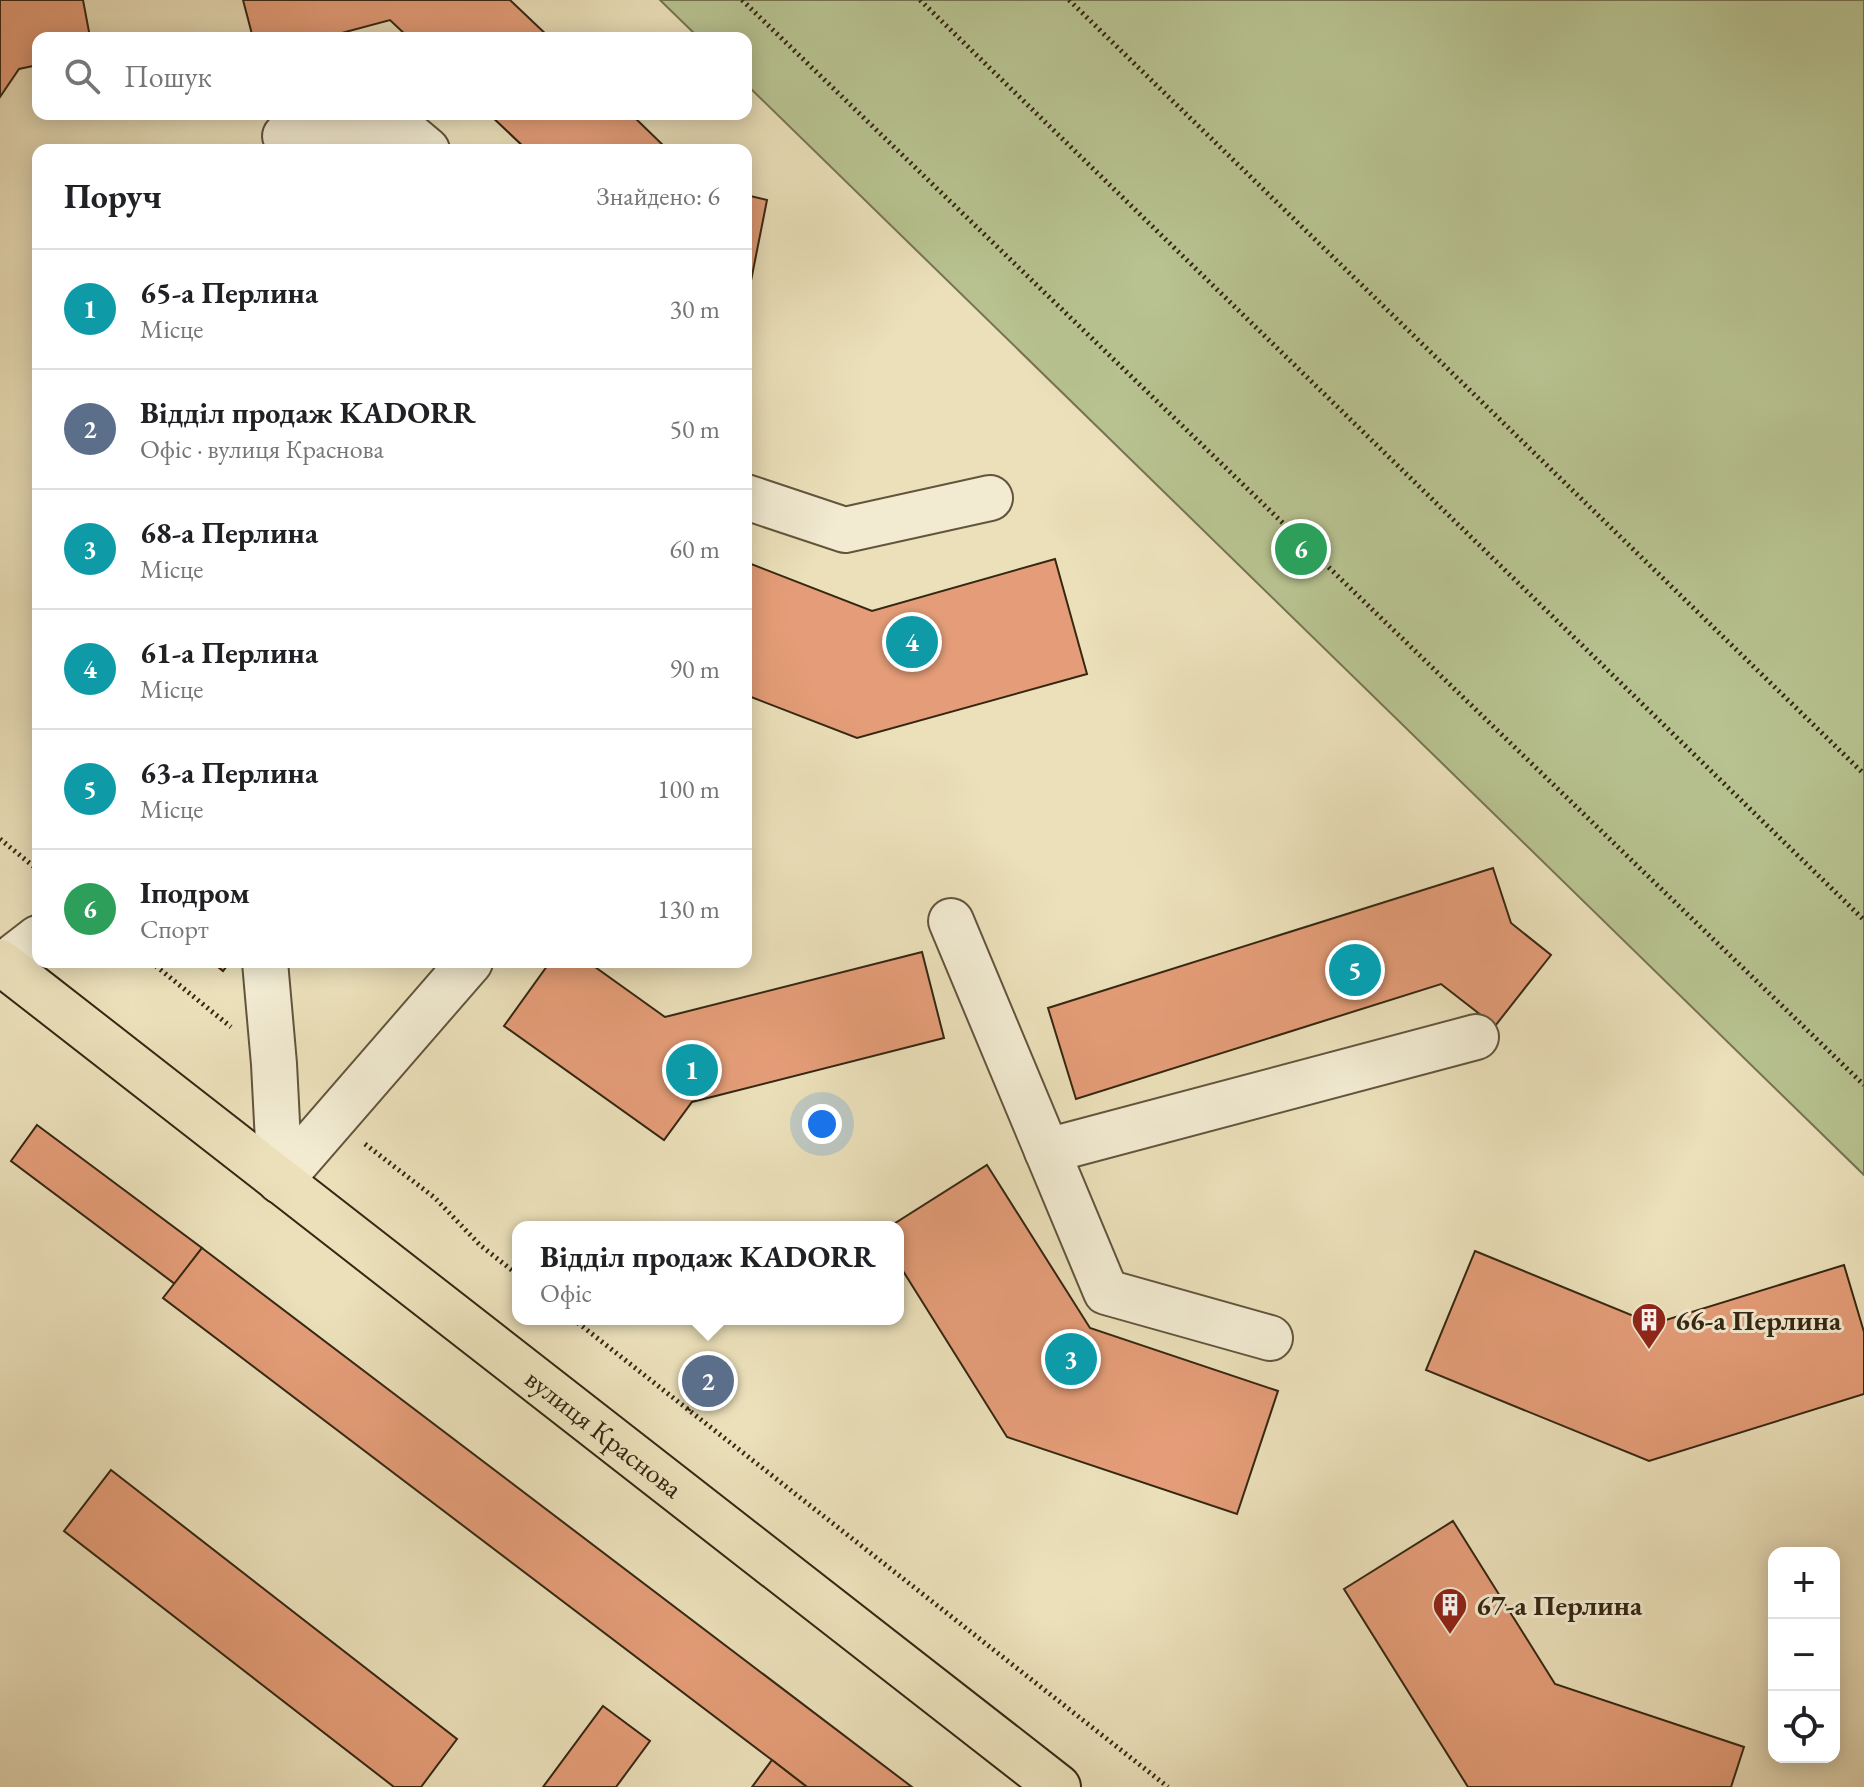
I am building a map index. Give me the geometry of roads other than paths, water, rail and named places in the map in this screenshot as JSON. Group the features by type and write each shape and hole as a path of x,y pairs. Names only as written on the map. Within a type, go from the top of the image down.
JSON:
{"main road":[{"name":"вулиця Краснова","path":"2,963 1058,1787"}],"lane":[{"path":"285,136 408,134 420,144"},
{"path":"752,499 845,530 990,498"},
{"path":"951,921 1106,1292 1270,1338"},
{"path":"2,963 32,942"},
{"path":"266,968 280,1181"},
{"path":"280,1181 465,968"},
{"path":"1047,1151 1476,1037"}],"place":[{"name":"Іподром","path":"1301,549"},
{"name":"61-а Перлина","path":"912,642"},
{"name":"63-а Перлина","path":"1355,970"},
{"name":"65-а Перлина","path":"692,1070"},
{"name":"66-а Перлина","path":"1649,1351"},
{"name":"68-а Перлина","path":"1071,1359"},
{"name":"Відділ продаж KADORR","path":"708,1381"},
{"name":"67-а Перлина","path":"1450,1636"}]}
